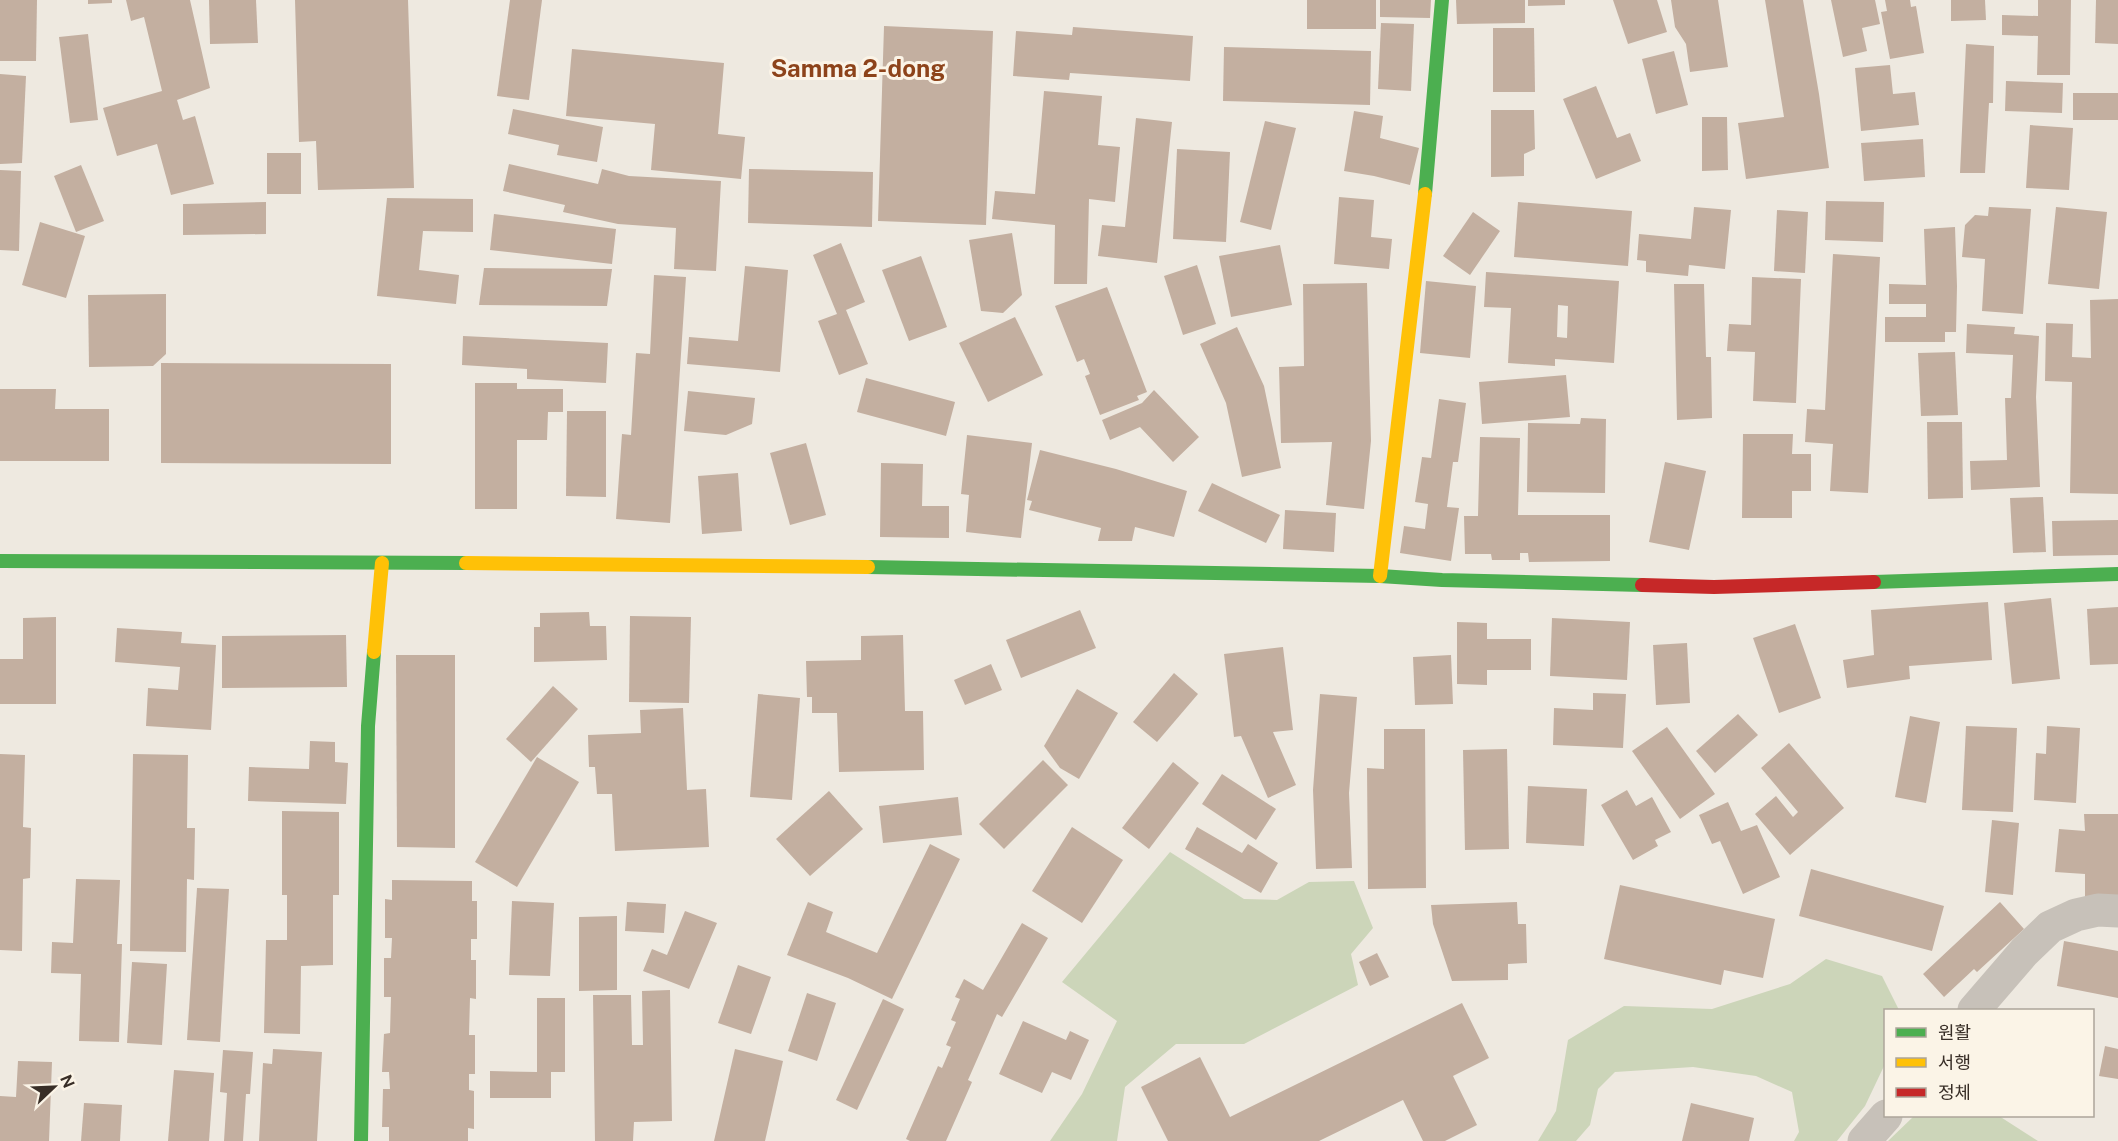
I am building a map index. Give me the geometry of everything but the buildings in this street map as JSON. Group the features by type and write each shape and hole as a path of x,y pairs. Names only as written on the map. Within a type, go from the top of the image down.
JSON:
{"street":[{"path":"1380,576 1427,175 1442,0"},
{"path":"0,561 729,565 1380,576 1442,580 1714,587 2118,574"},
{"path":"361,1141 368,726 382,563"},
{"path":"1976,1009 2024,952 2050,927 2076,915 2098,910 2118,911"},
{"path":"1864,1141 1885,1117"}],"green space":[{"path":"1170,852 1244,899 1277,900 1309,882 1354,881 1373,928 1351,954 1358,985 1244,1044 1176,1044 1125,1087 1117,1141 1050,1141 1082,1094 1117,1021 1062,982"},
{"path":"1826,959 1882,976 1898,1009 1884,1009 1884,1066 1865,1106 1837,1141 1794,1141 1799,1132 1792,1092 1756,1076 1693,1067 1615,1072 1598,1089 1590,1125 1576,1141 1538,1141 1556,1111 1568,1040 1624,1006 1712,1009 1790,984"},
{"path":"1913,1117 2001,1117 2038,1141 1888,1141"}],"traffic: fast":[{"path":"1425,194 1442,0"},
{"path":"0,561 466,563"},
{"path":"868,567 1380,576 1442,580 1642,585"},
{"path":"1874,582 2118,574"},
{"path":"361,1141 368,726 374,652"}],"traffic: slow":[{"path":"1380,576 1425,194"},
{"path":"374,652 382,563"},
{"path":"466,563 868,567"}],"traffic: jam":[{"path":"1642,585 1714,587 1874,582"}],"district":[{"name":"Samma 2-dong","path":"858,68"}]}
